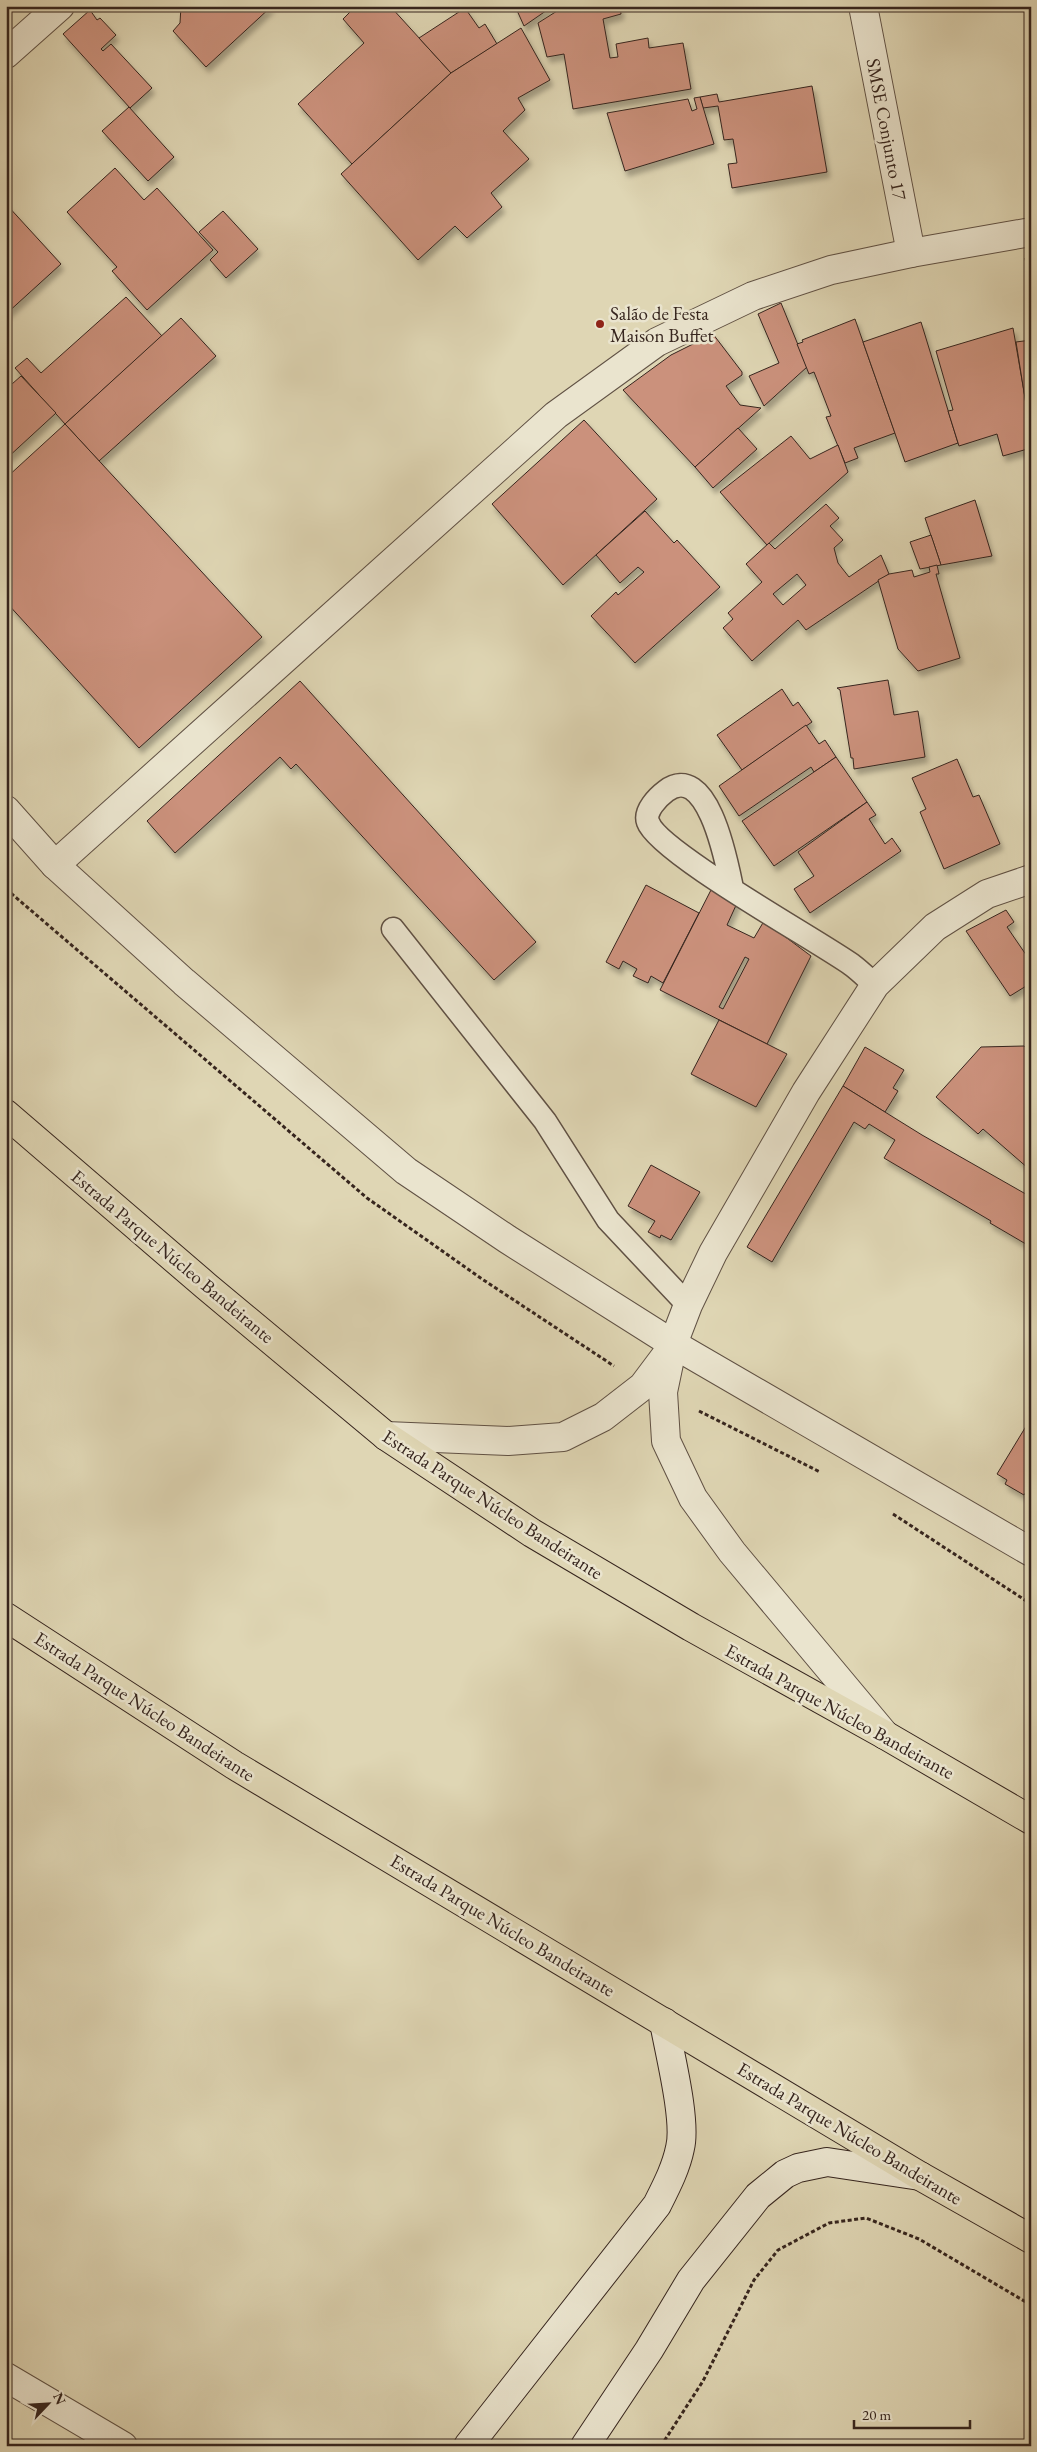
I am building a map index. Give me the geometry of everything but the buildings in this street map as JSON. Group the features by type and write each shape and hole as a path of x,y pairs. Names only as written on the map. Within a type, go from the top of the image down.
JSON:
{"highway":[{"name":"Estrada Parque Núcleo Bandeirante","path":"6,1114 206,1286 386,1436 532,1533 691,1627 885,1735 1031,1820"},
{"name":"Estrada Parque Núcleo Bandeirante","path":"6,1617 234,1765 920,2176 1031,2239"}],"street":[{"path":"6,54 60,6"},
{"name":"SMSE Conjunto 17","path":"864,6 910,253"},
{"path":"55,865 556,415 657,342 753,296 831,270 910,253 1031,232"},
{"path":"6,810 55,865 184,982 406,1171 507,1239 674,1344 1031,1552"},
{"path":"885,1735 732,1552 693,1498 666,1441 663,1392 674,1344 688,1305 713,1253 801,1100 875,984 935,927 987,894 1031,879"},
{"path":"386,1436 508,1441 563,1437 603,1416 643,1386 674,1344"},
{"path":"468,2446 657,2205 671,2178 681,2146 680,2115 664,2022"},
{"path":"585,2446 649,2350 691,2280 758,2196 785,2174 798,2168 827,2162 920,2176"},
{"path":"6,2376 123,2446"}],"lane":[{"path":"732,888 852,965 875,984"},
{"path":"393,929 545,1121 608,1220 688,1305"}],"path":[{"path":"661,2446 703,2381 754,2280 778,2250 829,2223 866,2218 893,2228 919,2239 1031,2305"}],"place":[{"name":"Salão de Festa Maison Buffet","path":"600,324"}]}
